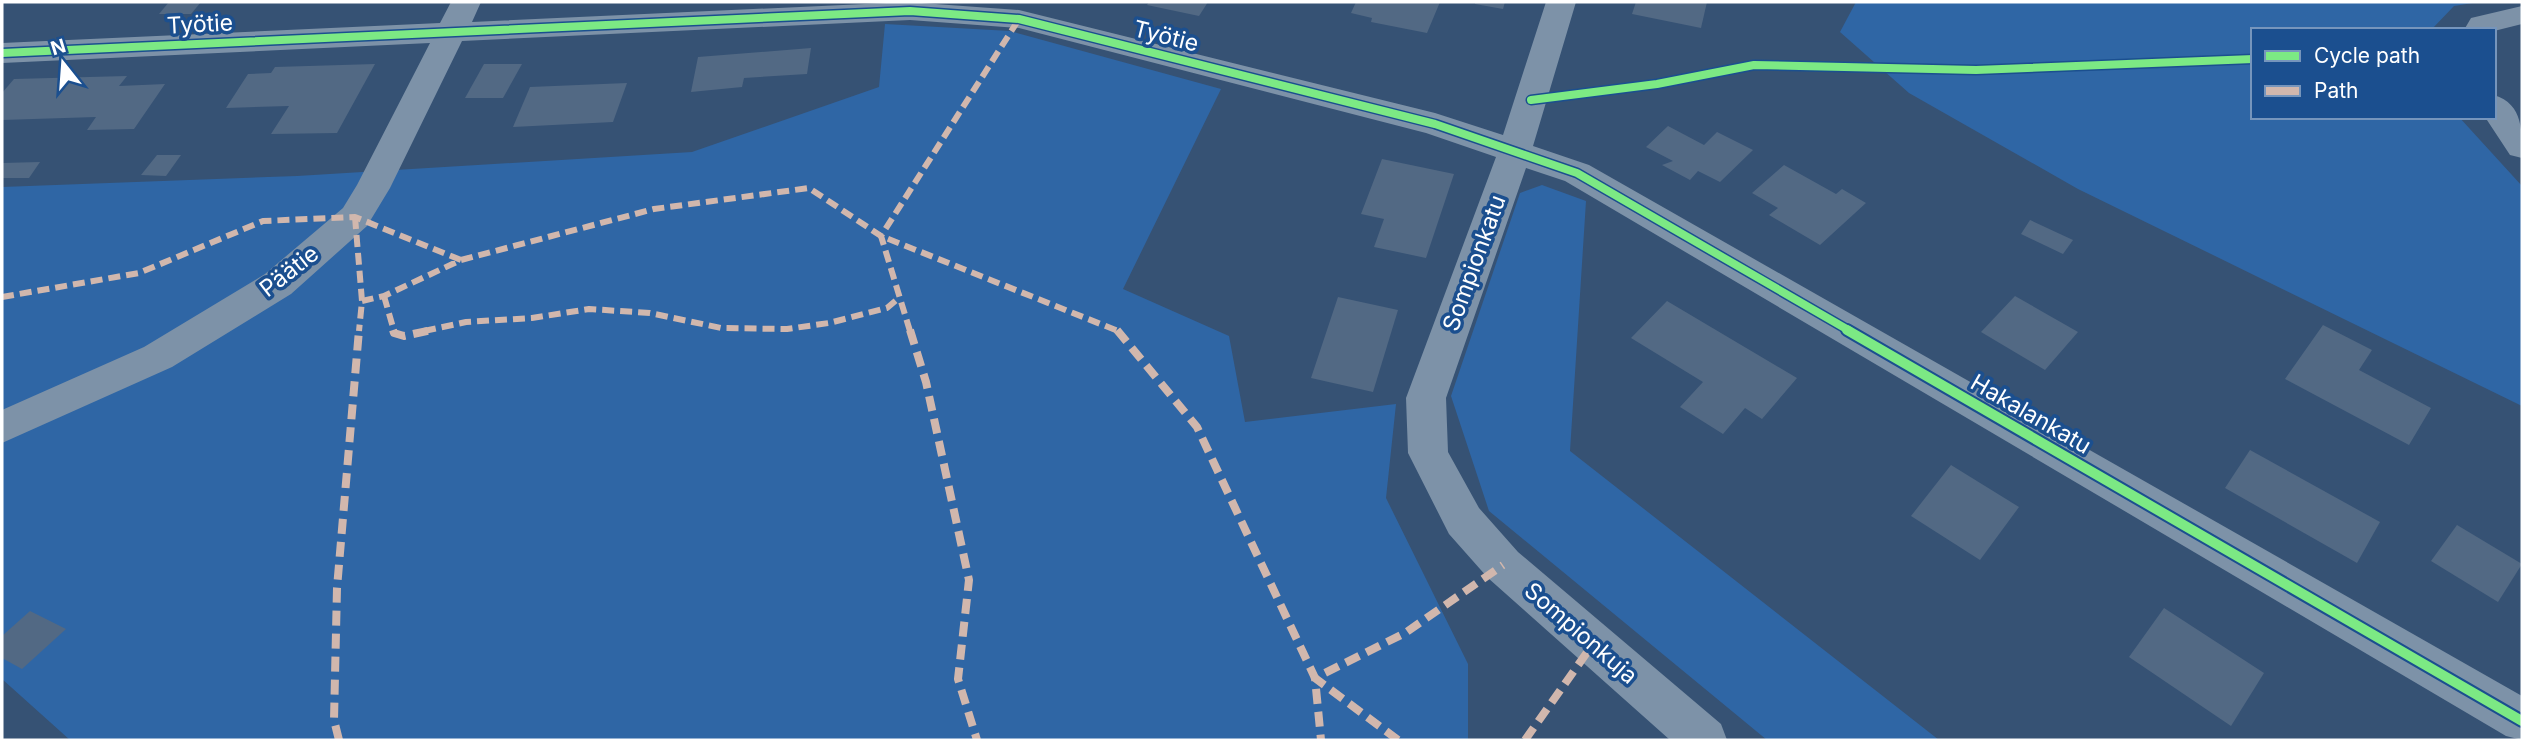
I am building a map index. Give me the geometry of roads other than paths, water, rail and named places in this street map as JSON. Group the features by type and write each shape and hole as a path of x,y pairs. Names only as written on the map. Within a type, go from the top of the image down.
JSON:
{"street":[{"name":"Sompionkatu","path":"1464,521 1428,453 1426,398 1515,150 1561,2"},
{"name":"Työtie","path":"2,53 459,16 910,10 1019,19 1435,124 1515,150"},
{"path":"2480,28 2482,25 2522,15"},
{"name":"Päätie","path":"2,427 158,357 278,284 355,216 373,188 459,16"},
{"path":"2496,109 2522,147"},
{"name":"Hakalankatu","path":"1515,150 1577,173 2522,722"},
{"name":"Sompionkuja","path":"1464,521 1503,565 1704,740"}]}
